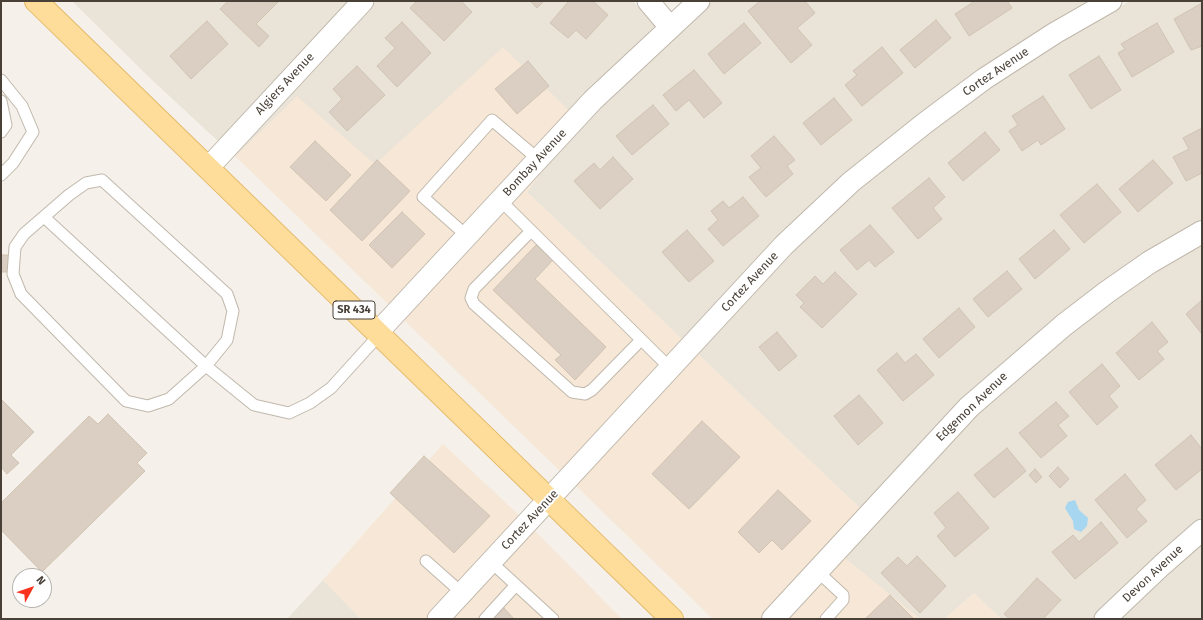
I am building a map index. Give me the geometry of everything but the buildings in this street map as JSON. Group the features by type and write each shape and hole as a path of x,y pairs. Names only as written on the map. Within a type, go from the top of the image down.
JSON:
{"main road":[{"name":"SR 434","path":"36,1 672,619"}],"street":[{"name":"Algiers Avenue","path":"208,168 362,1"},
{"path":"648,1 670,27"},
{"name":"Bombay Avenue","path":"379,333 593,100 699,1"},
{"name":"Cortez Avenue","path":"438,619 784,245 851,182 925,123 984,79 1111,1"},
{"name":"Edgemon Avenue","path":"773,619 969,407 1015,365 1107,292 1150,262 1202,232"},
{"name":"Devon Avenue","path":"1105,619 1162,565 1202,530"}],"lane":[{"path":"1,80 22,106 33,132 13,163 1,175"},
{"path":"1,101 6,125 1,132"},
{"path":"467,236 423,197 492,120 538,159"},
{"path":"102,180 227,294 233,311 228,340 206,366 169,399 148,406 126,401 21,294 13,274 15,247 24,234 86,183 102,180"},
{"path":"500,200 670,368"},
{"path":"44,217 206,366 254,405 289,413 310,403 331,388 379,333"},
{"path":"531,231 474,289 471,298 474,304 572,392 585,394 592,390 641,340"},
{"path":"426,562 462,594"},
{"path":"491,562 553,619"},
{"path":"817,571 843,595 843,600 826,619"},
{"path":"485,619 516,585"}],"shaded area":[{"path":"72,1 349,1 219,142 152,80"},
{"path":"376,1 633,1 656,27 570,111 375,165 235,156 233,154"},
{"path":"713,1 1092,1 979,71 683,340 527,192 551,159 600,107"},
{"path":"1130,1 1202,1 1202,221 1193,226 861,509 697,353 792,251 858,189 930,130 989,87 1059,42"},
{"path":"503,47 570,111 389,305 235,156 297,96 375,164"},
{"path":"551,159 527,192 683,340 561,472 403,319"},
{"path":"1202,243 1202,517 1155,558 1092,619 1001,619 974,593 944,619 920,619 843,557 976,413 1070,332 1155,271"},
{"path":"697,353 861,509 760,619 713,619 575,485"},
{"path":"443,444 520,516 425,619 361,619 323,580"},
{"path":"534,530 622,619 451,619"},
{"path":"1202,542 1202,619 1119,619"},
{"path":"843,556 920,619 786,619"},
{"path":"323,580 361,619 287,619"},
{"path":"974,593 1001,619 944,619"}],"water":[{"path":"1075,500 1079,510 1088,518 1087,526 1081,532 1074,529 1073,521 1065,508 1068,502"}]}
